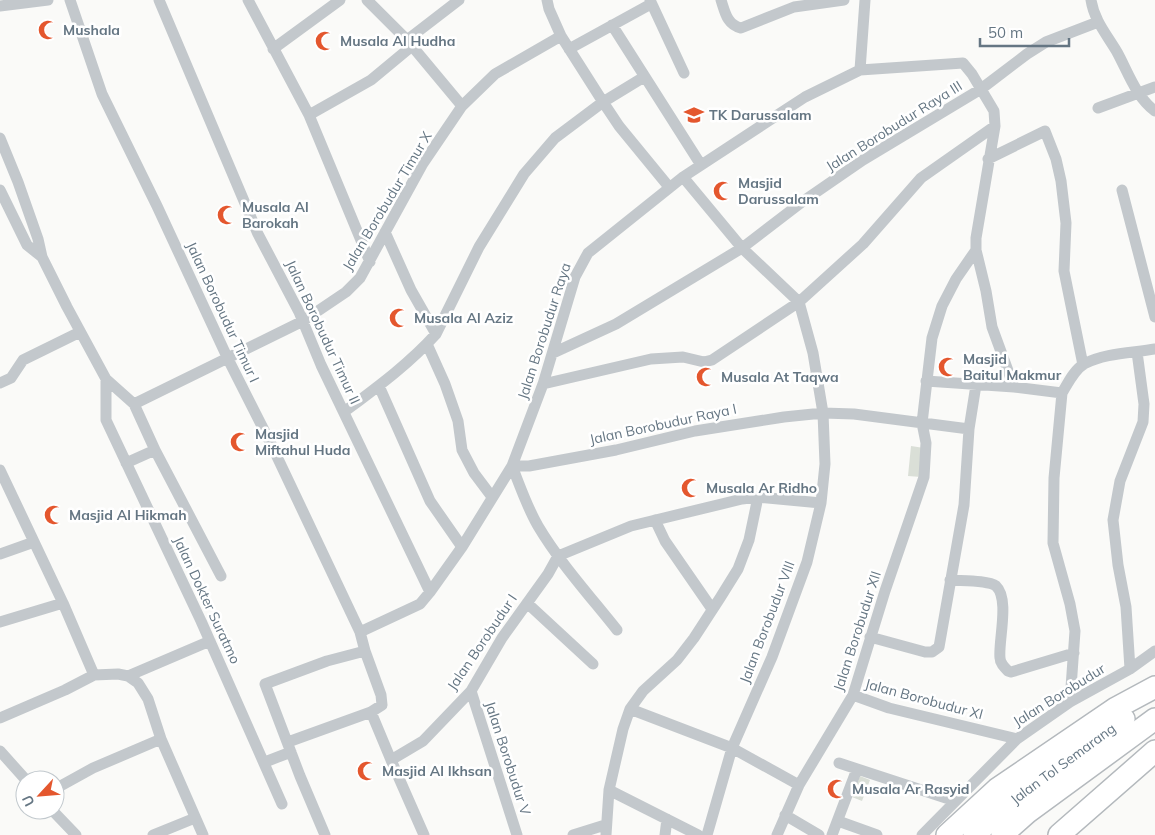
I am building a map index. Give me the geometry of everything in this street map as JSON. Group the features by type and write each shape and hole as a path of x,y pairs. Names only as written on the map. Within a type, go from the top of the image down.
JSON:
{"highway":[{"path":"947,835 998,789 1116,708 1155,687"},
{"name":"Jalan Tol Semarang","path":"974,835 1020,795 1155,696"},
{"name":"Jalan Tol Semarang","path":"1002,835 1028,812 1155,719"},
{"path":"1059,835 1155,751"}],"street":[{"path":"0,6 48,0"},
{"name":"Jalan Borobudur Timur I","path":"70,0 102,94 360,632 382,699 382,705 371,712"},
{"name":"Jalan Borobudur Timur II","path":"159,0 258,234 304,321 344,412 430,592"},
{"path":"248,0 309,115 370,262"},
{"path":"273,49 340,0"},
{"path":"367,0 409,43 462,106"},
{"path":"309,115 371,80 409,43 459,0"},
{"path":"547,0 560,36 603,102 619,126 669,187"},
{"path":"721,0 728,20 734,26 741,28 793,4 844,0"},
{"path":"860,70 865,0"},
{"path":"1092,0 1098,22 1138,92 1155,111"},
{"path":"569,49 651,2 684,73"},
{"name":"Jalan Borobudur Raya III","path":"553,353 616,324 742,248 802,202 863,160 981,89 1046,42 1098,22"},
{"path":"612,25 701,165"},
{"name":"Jalan Borobudur Timur X","path":"134,404 304,321 346,292 360,278 370,262 422,165 462,106 495,74 560,36"},
{"name":"Jalan Borobudur Raya","path":"360,632 420,604 462,547 512,466 543,384 575,277 585,257 598,244 669,187 701,165 805,97 860,70 963,63 981,89"},
{"path":"344,412 379,386 436,334 479,247 524,174 555,138 603,102 644,77"},
{"path":"1098,108 1155,87"},
{"path":"981,89 994,111 995,126 988,159 976,238 976,250 992,327 1014,387"},
{"path":"543,384 651,359 683,357 704,362 712,360 799,302 863,244 921,178 995,126"},
{"path":"988,159 1045,131 1056,159 1061,181 1066,223 1064,271 1083,365"},
{"name":"Jalan Dokter Suratmo","path":"1,142 38,239 42,257 80,332 106,379 134,404 155,450 221,576"},
{"path":"683,177 742,248 799,302"},
{"name":"Jalan Dokter Suratmo","path":"0,190 27,245 42,257"},
{"path":"1122,190 1155,317"},
{"path":"385,232 411,290 436,334"},
{"name":"Jalan Borobudur XII","path":"777,835 799,785 853,695 870,637 924,477 926,443 922,422 932,338 942,306 956,279 976,250"},
{"name":"Jalan Borobudur VIII","path":"707,835 732,748 772,657 807,562 821,503 824,464 823,413 813,353 799,302"},
{"path":"0,383 11,378 23,360 80,332"},
{"path":"427,344 445,384 458,421 462,450 474,473 492,497"},
{"path":"1070,702 1075,631 1070,604 1053,543 1054,478 1062,392 1083,365 1102,358 1155,350"},
{"path":"1130,669 1126,607 1118,565 1113,520 1120,480 1143,422 1144,404 1137,352"},
{"name":"Jalan Dokter Suratmo","path":"106,379 106,420 210,641 282,804"},
{"path":"926,381 1062,392"},
{"path":"870,637 925,652 932,652 939,647 964,505 969,429 976,385"},
{"path":"379,386 430,501 462,547"},
{"name":"Jalan Borobudur Raya I","path":"512,466 529,466 616,450 695,430 823,413 854,414 969,429"},
{"path":"126,463 155,450"},
{"path":"512,466 526,502 538,525 558,556 617,630"},
{"path":"1,476 63,603 94,675"},
{"path":"558,556 631,526 742,498 758,497 821,503"},
{"path":"574,835 606,830 609,790 623,729 630,709 644,691 677,660 694,638 738,569 749,540 758,497"},
{"path":"655,520 666,541 712,609"},
{"path":"0,554 34,542"},
{"name":"Jalan Borobudur I","path":"392,760 423,741 471,691 502,638 548,574 558,556"},
{"path":"950,580 988,583 995,586 1000,592 1003,624 1000,659 1008,671 1011,672 1074,653"},
{"path":"527,602 593,664"},
{"path":"0,622 63,603"},
{"path":"128,676 210,641"},
{"path":"325,835 266,688 266,682 327,661 365,651"},
{"name":"Jalan Borobudur","path":"922,835 1017,739 1070,702 1130,669 1155,651"},
{"path":"0,718 65,690 94,675 118,674 128,676 138,683 148,698 161,738 203,835"},
{"name":"Jalan Borobudur V","path":"471,691 517,835"},
{"name":"Jalan Borobudur XI","path":"853,695 890,708 1017,739"},
{"path":"630,709 732,748 799,785"},
{"path":"265,762 289,747 371,712 424,835"},
{"path":"65,783 93,768 161,738"},
{"path":"0,751 17,770"},
{"path":"839,762 955,801"},
{"path":"832,835 857,769"},
{"path":"609,790 698,835"},
{"path":"785,815 819,835"},
{"path":"153,835 195,818"},
{"path":"62,820 76,835"},
{"path":"665,835 667,820"},
{"path":"838,820 877,835"}],"shaded area":[{"path":"911,446 924,448 921,477 908,476"},
{"path":"860,776 870,780 862,801 852,797"}],"place":[{"name":"Mushala","path":"48,30"},
{"name":"Musala Al Hudha","path":"325,41"},
{"name":"TK Darussalam","path":"694,115"},
{"name":"Masjid Darussalam","path":"723,191"},
{"name":"Musala Al Barokah","path":"227,215"},
{"name":"Musala Al Aziz","path":"399,318"},
{"name":"Masjid Baitul Makmur","path":"948,367"},
{"name":"Musala At Taqwa","path":"706,377"},
{"name":"Masjid Miftahul Huda","path":"240,442"},
{"name":"Musala Ar Ridho","path":"691,488"},
{"name":"Masjid Al Hikmah","path":"54,515"},
{"name":"Masjid Al Ikhsan","path":"367,771"},
{"name":"Musala Ar Rasyid","path":"837,789"}]}
